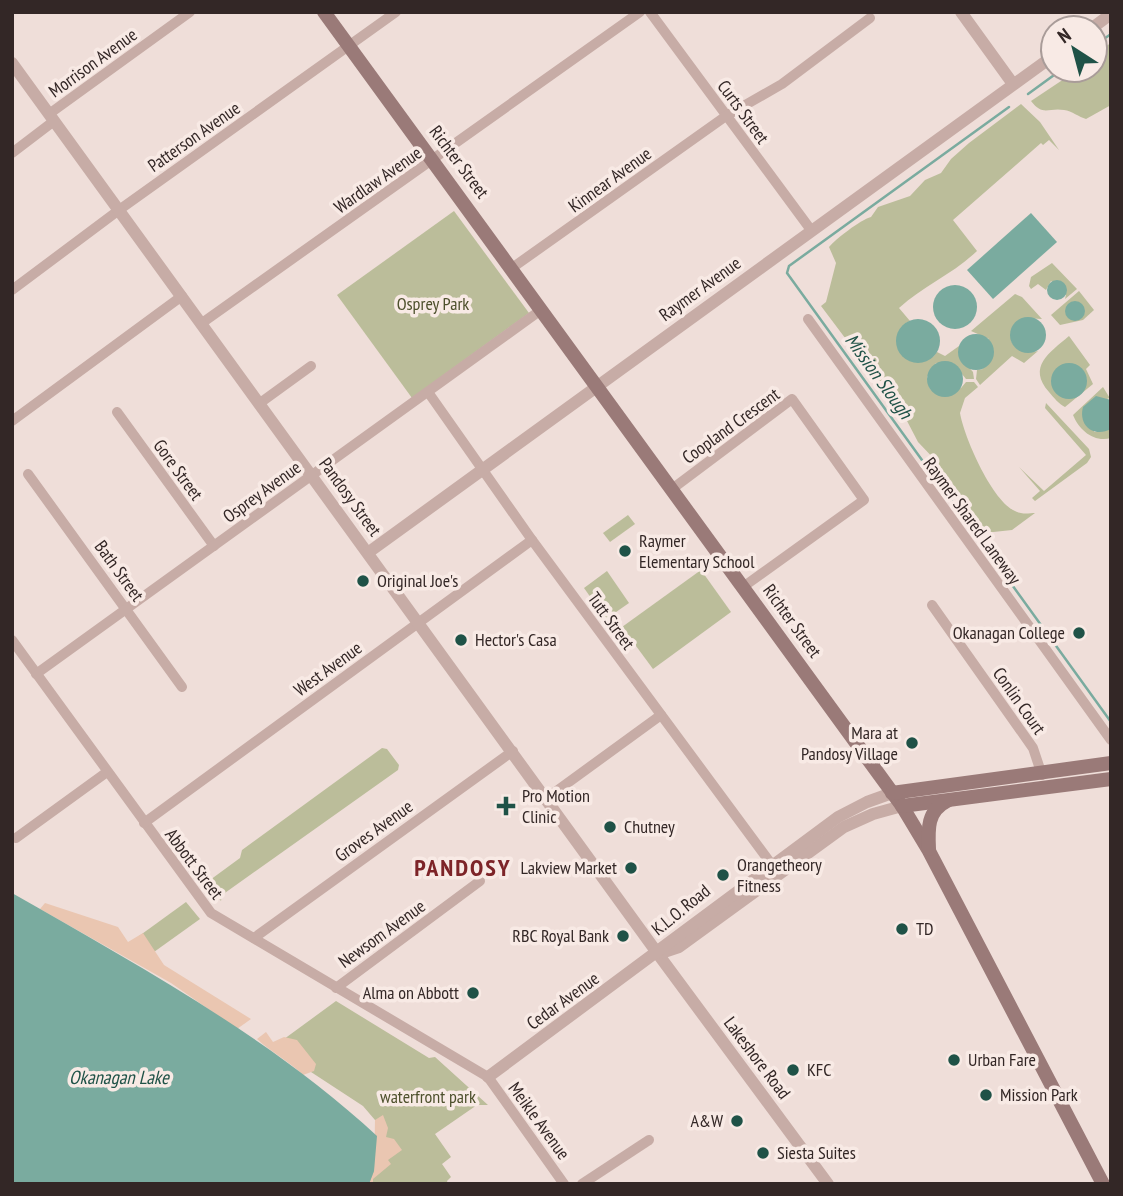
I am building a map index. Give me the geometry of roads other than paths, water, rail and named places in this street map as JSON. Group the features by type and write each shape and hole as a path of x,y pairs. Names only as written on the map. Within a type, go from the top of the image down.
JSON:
{"main road":[{"name":"Richter Street","path":"324,12 902,806 929,850 1103,1184"},
{"name":"K.L.O. Road","path":"892,793 1111,763"},
{"name":"K.L.O. Road","path":"902,806 955,797 1111,779"},
{"path":"929,850 930,818 938,806 955,797"}],"street":[{"name":"Morrison Avenue","path":"12,153 52,117 190,12"},
{"name":"Patterson Avenue","path":"12,290 396,12"},
{"name":"Wardlaw Avenue","path":"202,323 640,12"},
{"name":"Curts Street","path":"650,12 811,230"},
{"path":"961,12 1013,84"},
{"name":"Kinnear Avenue","path":"512,268 726,116 782,84 870,18"},
{"name":"Pandosy Street","path":"12,63 658,954"},
{"name":"Raymer Avenue","path":"369,552 1039,66"},
{"path":"12,421 182,296"},
{"name":"Osprey Avenue","path":"36,674 541,310"},
{"name":"Raymer Shared Laneway","path":"808,319 1111,740"},
{"path":"260,403 311,366"},
{"name":"Tutt Street","path":"428,392 532,540 772,865"},
{"name":"Coopland Crescent","path":"672,489 792,399 864,500 743,587"},
{"name":"Gore Street","path":"117,412 214,546"},
{"name":"Bath Street","path":"28,474 182,687"},
{"name":"West Avenue","path":"144,823 532,540"},
{"name":"Conlin Court","path":"932,605 1033,748 1042,771 1044,786"},
{"name":"Abbott Street","path":"12,640 211,913 488,1077"},
{"path":"547,798 661,715"},
{"name":"Groves Avenue","path":"254,938 513,751"},
{"path":"16,838 107,772"},
{"name":"K.L.O. Road","path":"658,954 673,937 838,817 892,793"},
{"name":"K.L.O. Road","path":"658,954 679,947 844,827 873,814 902,806"},
{"name":"Newsom Avenue","path":"336,988 480,881"},
{"name":"Cedar Avenue","path":"488,1077 658,954"},
{"name":"Lakeshore Road","path":"658,954 828,1184"},
{"name":"Meikle Avenue","path":"488,1077 565,1184"},
{"path":"582,1184 649,1140"}],"water":[{"path":"1031,213 1057,242 993,299 967,270"},
{"path":"1053,280 1061,280 1067,290 1061,300 1053,300 1047,294 1047,286"},
{"path":"955,285 970,292 977,307 970,322 955,329 940,322 933,307 940,292"},
{"path":"1071,301 1079,301 1085,311 1079,321 1071,321 1065,315 1065,307"},
{"path":"1028,317 1041,322 1046,335 1041,348 1028,353 1015,348 1010,335 1015,322"},
{"path":"918,319 933,326 940,341 933,356 918,363 903,356 896,341 903,326"},
{"path":"976,334 989,339 994,352 989,365 976,370 963,365 958,352 963,339"},
{"path":"945,361 958,366 963,379 958,392 945,397 932,392 927,379 932,366"},
{"path":"1069,363 1082,368 1087,381 1082,394 1069,399 1056,394 1051,381 1056,368"},
{"path":"1096,396 1111,400 1111,429 1099,432 1085,425 1083,407"},
{"name":"Okanagan Lake","path":"12,893 107,947 249,1035 337,1101 377,1136 374,1171 369,1184 12,1184"}],"waterway":[{"name":"Mission Slough","path":"1028,94 1042,84"},
{"name":"Mission Slough","path":"1009,107 789,266 787,273 1111,722"}],"place":[{"name":"Raymer Elementary School","path":"625,551"},
{"name":"Original Joe's","path":"363,581"},
{"name":"Okanagan College","path":"1079,633"},
{"name":"Hector's Casa","path":"461,640"},
{"name":"Mara at Pandosy Village","path":"912,743"},
{"name":"Pro Motion Clinic","path":"506,806"},
{"name":"Chutney","path":"610,827"},
{"name":"Lakview Market","path":"631,868"},
{"name":"Orangetheory Fitness","path":"723,875"},
{"name":"TD","path":"902,929"},
{"name":"RBC Royal Bank","path":"623,936"},
{"name":"Alma on Abbott","path":"473,993"},
{"name":"Urban Fare","path":"954,1060"},
{"name":"KFC","path":"793,1070"},
{"name":"Mission Park","path":"986,1095"},
{"name":"A&W","path":"737,1121"},
{"name":"Siesta Suites","path":"763,1153"}],"district":[{"name":"PANDOSY","path":"463,868"}],"park label":[{"name":"Osprey Park","path":"433,304"},
{"name":"waterfront park","path":"428,1097"}]}
